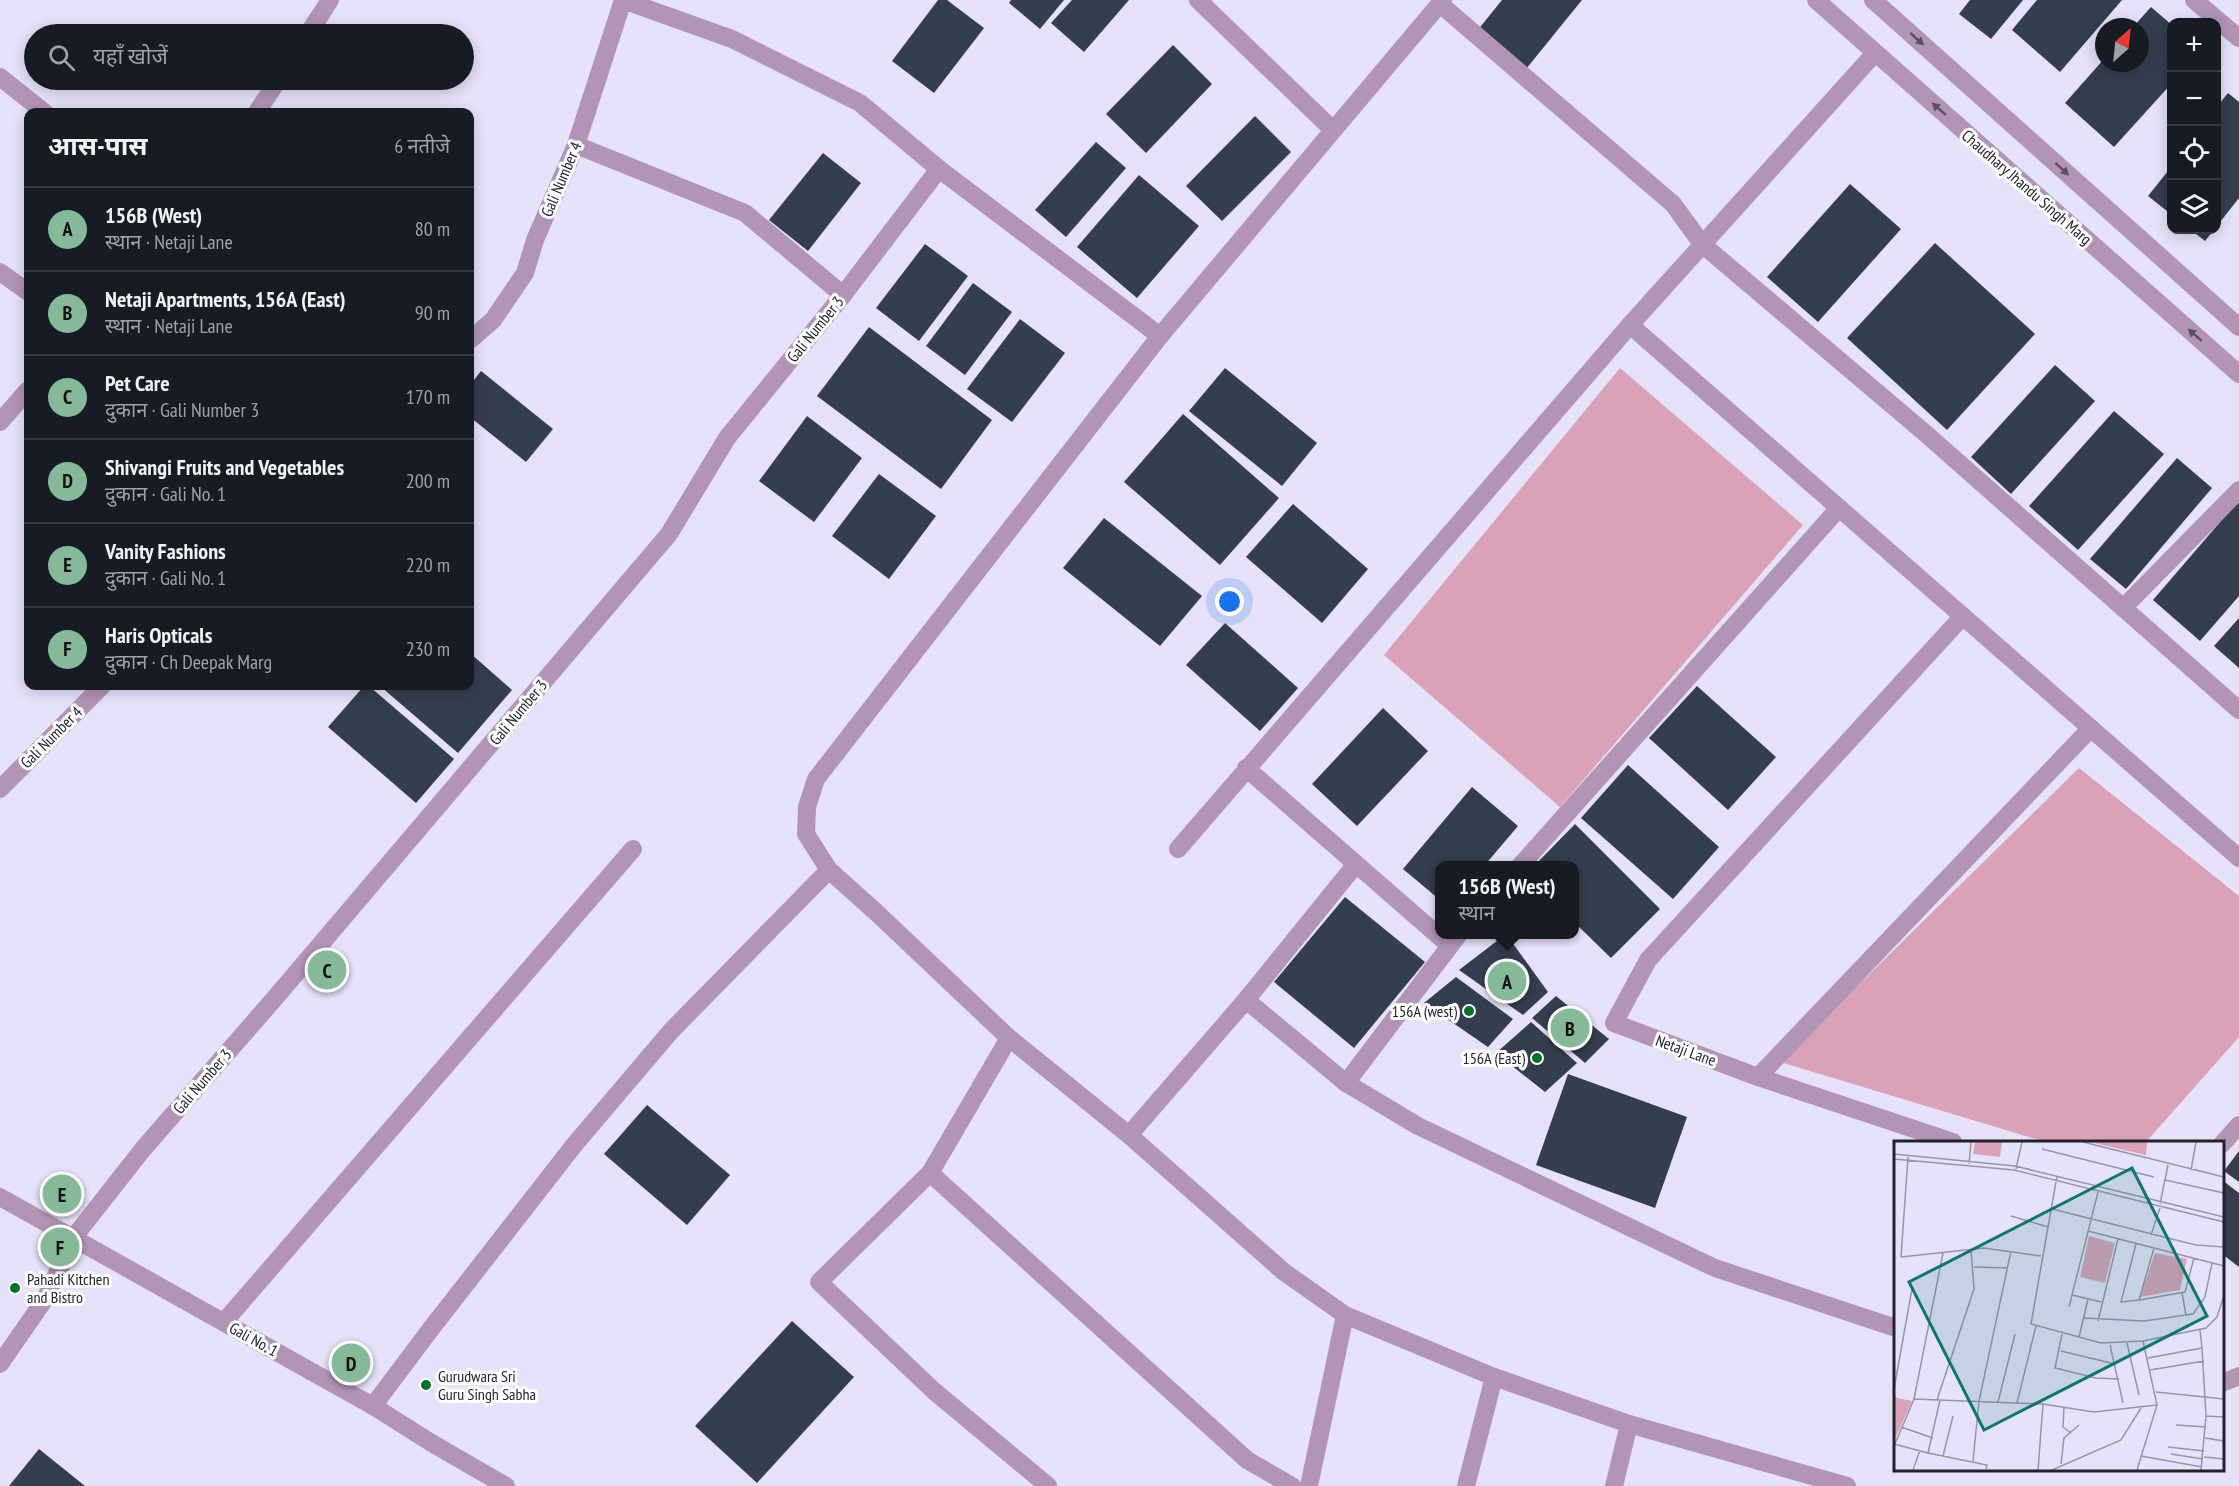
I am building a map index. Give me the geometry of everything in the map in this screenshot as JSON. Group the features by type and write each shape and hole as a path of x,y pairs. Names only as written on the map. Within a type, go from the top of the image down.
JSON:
{"street":[{"path":"314,24 330,0"},
{"path":"623,0 732,39 860,103 939,169 1160,336"},
{"name":"Gali Number 4","path":"474,337 493,320 525,273 535,240 576,145 623,0"},
{"path":"1198,0 1333,130"},
{"name":"Chaudhary Jhandu Singh Marg","path":"1816,0 2239,374"},
{"path":"1873,0 2239,327"},
{"path":"2194,0 2239,38"},
{"path":"1847,1486 1629,1424 1494,1377 1345,1315 1284,1272 1129,1135 1009,1038 829,870 806,834 807,807 816,779 1160,336 1441,2 1673,204 1702,243 1933,441 2239,710"},
{"path":"1178,849 1630,325 1875,53"},
{"path":"0,77 39,108"},
{"path":"260,108 271,90"},
{"path":"576,145 745,213 843,295"},
{"name":"Gali Number 3","path":"0,1364 45,1299 74,1237 143,1149 275,998 669,534 727,438 843,295 939,169"},
{"path":"0,272 24,289"},
{"path":"1630,325 2239,858"},
{"path":"0,422 24,395"},
{"path":"2123,608 2239,490"},
{"path":"1524,861 1839,508"},
{"name":"Netaji Lane","path":"1947,1141 1758,1077 1614,1023 1648,960 1963,616"},
{"name":"Gali Number 4","path":"0,789 98,690"},
{"path":"1758,1077 2091,728"},
{"path":"1246,768 1356,864 1435,925"},
{"path":"224,1322 633,849"},
{"path":"1129,1135 1246,1000 1356,864"},
{"path":"373,1406 430,1329 575,1144 671,1031 829,870"},
{"path":"1346,1083 1454,940"},
{"path":"1246,1000 1346,1083 1418,1126 1715,1268 1894,1327"},
{"path":"1009,1038 930,1173 819,1282 934,1391 1048,1486"},
{"path":"2224,1143 2239,1125"},
{"path":"930,1173 1247,1460 1292,1486"},
{"name":"Gali No. 1","path":"0,1197 373,1406 506,1486"},
{"path":"1309,1486 1345,1315"},
{"path":"2224,1383 2239,1376"},
{"path":"1466,1486 1494,1377"},
{"path":"1614,1486 1629,1424"}],"shaded area":[{"path":"1620,368 1803,525 1560,807 1384,655"},
{"path":"2079,768 2239,896 2239,1037 2147,1141 2043,1141 1780,1062"}],"building":[{"path":"938,0 947,0 984,28 934,93 892,61"},
{"path":"1011,0 1064,0 1040,29 1009,3"},
{"path":"1072,0 1129,0 1084,52 1051,23"},
{"path":"1502,0 1582,0 1526,69 1477,31"},
{"path":"1970,0 2023,0 1991,39 1959,14"},
{"path":"2037,0 2122,0 2106,18 2095,18 2095,31 2060,72 2012,30"},
{"path":"2151,7 2167,21 2167,89 2114,147 2065,103 2095,69 2095,72 2149,72 2149,18 2141,18"},
{"path":"1173,45 1212,84 1146,153 1106,114"},
{"path":"2228,93 2239,102 2239,198 2221,221 2221,126 2221,102"},
{"path":"1255,116 1291,152 1222,221 1186,186"},
{"path":"1096,142 1126,168 1066,237 1035,210"},
{"path":"823,153 861,183 808,251 769,220"},
{"path":"2167,172 2167,211 2148,196"},
{"path":"1139,175 1199,226 1137,298 1077,247"},
{"path":"1850,184 1901,229 1818,322 1767,277"},
{"path":"2196,234 2211,234 2205,241"},
{"path":"1935,243 2035,334 1947,430 1847,338"},
{"path":"925,244 968,276 919,341 876,308"},
{"path":"973,283 1012,312 965,375 926,346"},
{"path":"1020,319 1065,353 1012,422 967,389"},
{"path":"869,327 992,420 941,489 817,396"},
{"path":"2055,365 2095,401 2011,494 1971,457"},
{"path":"1225,368 1317,443 1282,486 1189,411"},
{"path":"481,371 553,429 526,462 474,420 474,380"},
{"path":"2114,411 2164,454 2078,550 2029,506"},
{"path":"1183,414 1279,498 1220,565 1124,482"},
{"path":"807,416 862,458 814,522 759,481"},
{"path":"2177,458 2212,488 2126,589 2090,559"},
{"path":"879,474 936,516 889,579 832,536"},
{"path":"2239,500 2239,596 2200,641 2153,600"},
{"path":"1293,504 1368,569 1322,623 1246,557"},
{"path":"1104,518 1202,596 1160,646 1063,568"},
{"path":"2239,618 2239,668 2214,646"},
{"path":"1225,623 1298,688 1260,731 1186,665"},
{"path":"474,657 512,690 458,753 385,690 474,690"},
{"path":"1697,686 1776,757 1728,810 1649,738"},
{"path":"360,690 374,690 454,759 416,803 328,727"},
{"path":"1383,708 1428,751 1357,826 1312,784"},
{"path":"1628,765 1719,847 1673,899 1581,818"},
{"path":"1472,787 1518,826 1488,861 1435,861 1435,896 1403,869"},
{"path":"1575,824 1660,909 1611,958 1579,927 1579,861 1539,861"},
{"path":"1345,897 1425,962 1354,1048 1274,982"},
{"path":"1499,939 1510,939 1548,992 1523,1015 1459,970"},
{"name":"156A (west)","path":"1456,977 1513,1019 1488,1047 1424,1003"},
{"path":"1556,996 1609,1039 1585,1063 1532,1018"},
{"name":"156A (East)","path":"1531,1022 1577,1063 1545,1092 1496,1053"},
{"path":"1568,1074 1687,1117 1655,1208 1536,1165"},
{"path":"647,1105 730,1175 687,1225 604,1154"},
{"path":"2239,1151 2239,1182 2224,1171"},
{"path":"2224,1182 2239,1193 2239,1267 2224,1256"},
{"path":"792,1321 854,1377 757,1483 695,1426"},
{"path":"39,1449 85,1486 9,1486"}],"place":[{"name":"Pet Care","path":"327,970"},
{"name":"156B (West)","path":"1507,981"},
{"name":"156A (west)","path":"1469,1011"},
{"name":"Netaji Apartments, 156A (East)","path":"1570,1028"},
{"name":"156A (East)","path":"1537,1058"},
{"name":"Vanity Fashions","path":"62,1194"},
{"name":"Haris Opticals","path":"60,1247"},
{"name":"Pahadi Kitchen and Bistro","path":"15,1288"},
{"name":"Shivangi Fruits and Vegetables","path":"351,1363"},
{"name":"Gurudwara Sri Guru Singh Sabha","path":"426,1385"}]}
